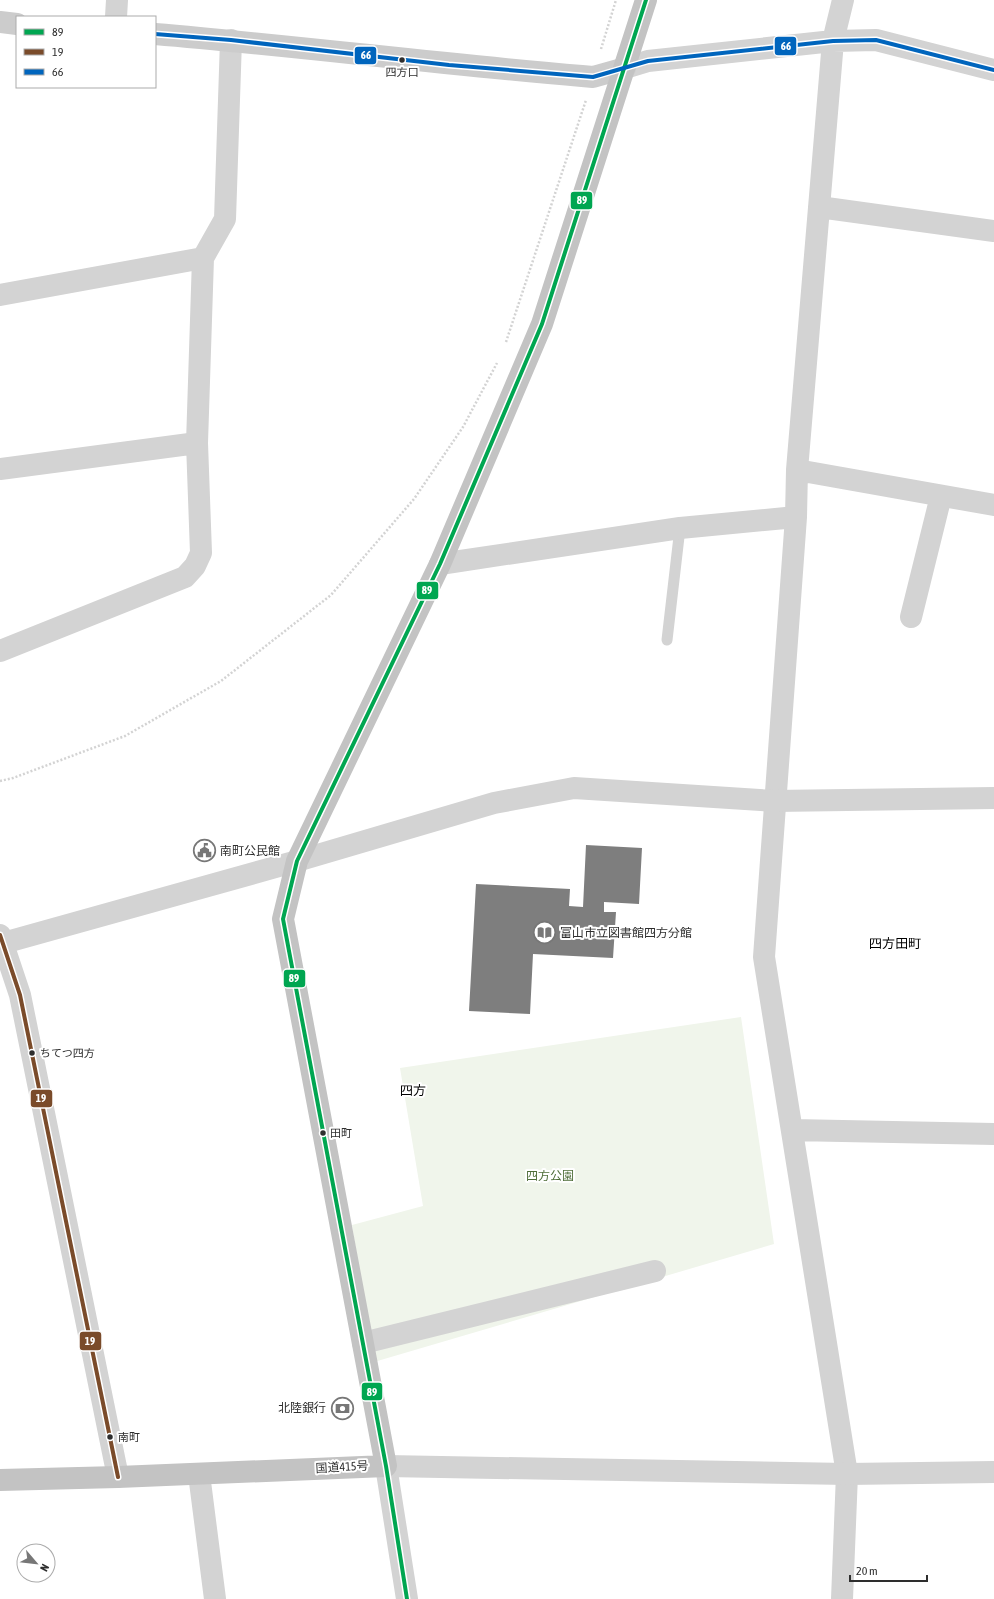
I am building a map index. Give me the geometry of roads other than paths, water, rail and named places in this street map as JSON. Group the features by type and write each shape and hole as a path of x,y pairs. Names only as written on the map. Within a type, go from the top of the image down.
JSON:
{"highway":[{"name":"国道415号","path":"0,1480 118,1477 386,1466 283,919 297,861 440,564 542,324 626,68 646,0"}],"main road":[{"path":"0,22 16,24"},
{"path":"156,34 231,40 449,65 592,77 626,68"}],"street":[{"path":"116,16 118,0"},
{"path":"842,1599 847,1474 764,957 774,801 796,517 797,470 833,41 843,0"},
{"path":"0,651 185,577 195,566 201,553 197,443 203,258 226,219 231,40"},
{"path":"626,68 648,61 833,41 876,40 994,70"},
{"path":"819,207 994,231"},
{"path":"0,295 203,258"},
{"path":"0,469 197,443"},
{"path":"797,470 994,505"},
{"path":"911,617 941,496"},
{"path":"440,564 680,528 796,517"},
{"path":"118,1477 20,995 1,940 297,861 494,803 574,788 774,801 994,798"},
{"path":"792,1130 994,1134"},
{"path":"363,1342 655,1271"},
{"path":"407,1599 386,1466 847,1474 994,1472"},
{"path":"199,1474 215,1599"}],"lane":[{"path":"667,640 680,528"}],"place":[{"name":"四方口","path":"402,60"},
{"name":"南町公民館","path":"205,851"},
{"name":"富山市立図書館四方分館","path":"544,933"},
{"name":"ちてつ四方","path":"32,1053"},
{"name":"田町","path":"323,1133"},
{"name":"北陸銀行","path":"342,1408"},
{"name":"南町","path":"110,1437"}],"district":[{"name":"四方田町","path":"895,943"},
{"name":"四方","path":"413,1090"}],"park label":[{"name":"四方公園","path":"550,1176"}]}
